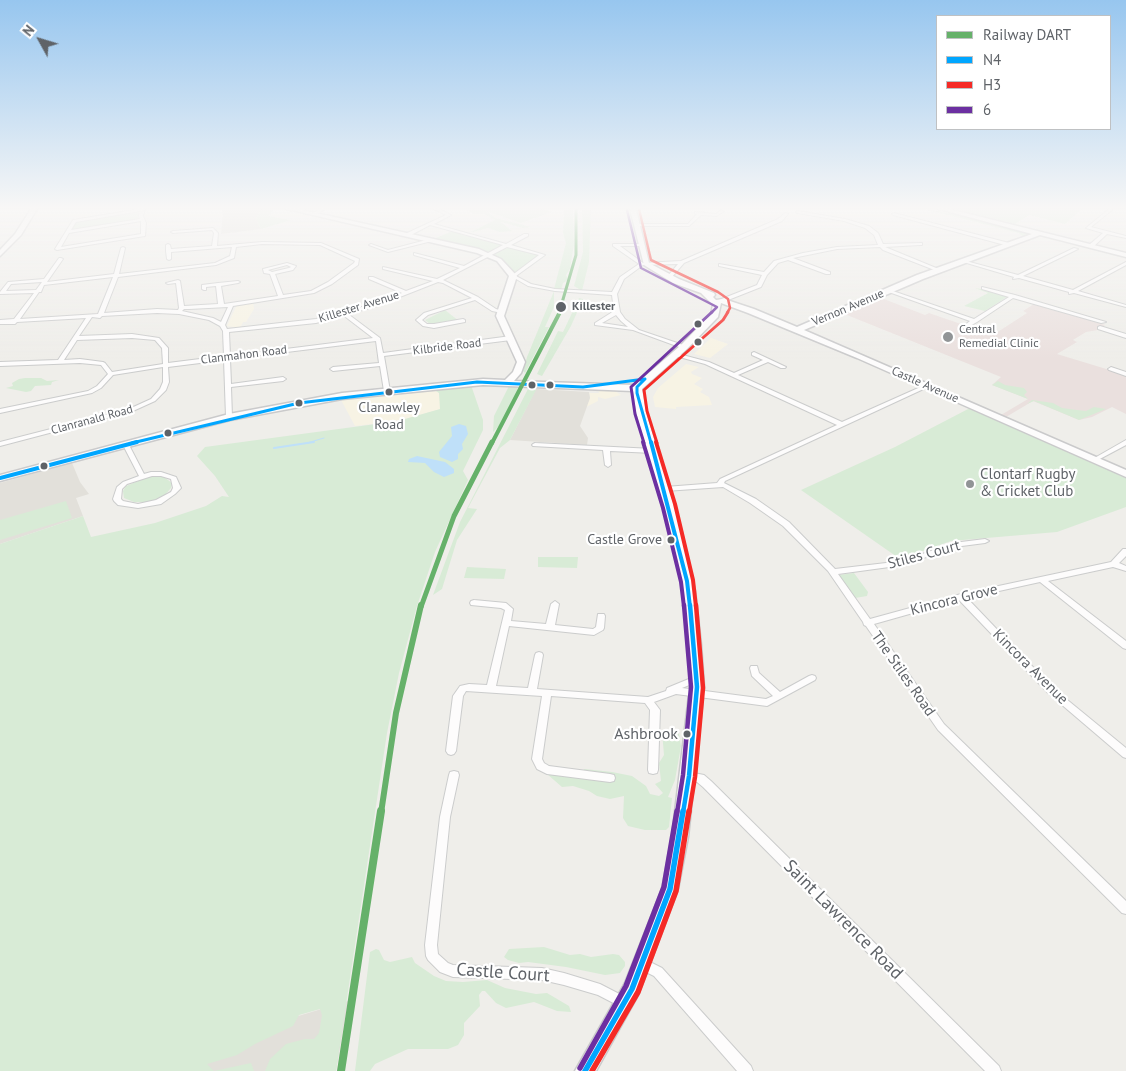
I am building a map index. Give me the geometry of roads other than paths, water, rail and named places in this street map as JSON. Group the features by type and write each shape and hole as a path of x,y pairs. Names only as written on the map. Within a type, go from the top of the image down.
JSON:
{"main road":[{"path":"497,259 505,264 513,276 500,312 500,316 521,362 513,382"},
{"path":"643,259 644,264 704,293 718,302 723,312"},
{"name":"Vernon Avenue","path":"797,330 967,259"},
{"path":"710,321 716,312 718,302"},
{"name":"Castle Avenue","path":"718,302 751,311 797,330 1126,474"},
{"path":"0,478 229,418 300,403 387,391 477,382 637,388 684,347 710,321 723,312 734,309 751,311"},
{"path":"601,386 616,382 645,380"},
{"path":"586,1071 625,1003 670,889 689,776 696,694 695,644 689,591 665,488 653,451 637,388"}],"street":[{"path":"15,322 61,259"},
{"path":"100,316 116,277 120,259"},
{"path":"39,290 2,293 10,283 116,277 224,262 229,259"},
{"path":"0,322 180,310 221,304 231,305 281,297 320,289 352,268 357,260 355,259"},
{"path":"433,259 464,268"},
{"name":"Killester Avenue","path":"224,328 316,321 345,314 407,293 480,259"},
{"path":"538,259 513,276 530,285 561,291 614,294"},
{"path":"637,259 644,264"},
{"path":"632,329 617,312 614,294 622,278 644,264 682,262 689,259"},
{"path":"718,302 755,288 762,282 765,274 776,262 785,259"},
{"path":"790,259 828,274"},
{"path":"909,259 939,270"},
{"path":"1015,278 1055,259"},
{"path":"962,261 1015,278 1125,306"},
{"path":"669,277 682,262"},
{"path":"1071,293 1126,263"},
{"path":"272,274 291,269 294,266 287,264 265,269 272,274 281,297"},
{"path":"721,265 765,274"},
{"path":"385,268 438,280 500,312"},
{"path":"371,278 407,293"},
{"path":"168,283 178,282 180,310"},
{"path":"204,289 204,286 238,282"},
{"path":"218,284 221,304"},
{"path":"984,288 1103,322"},
{"path":"888,292 975,321"},
{"path":"968,325 1013,296"},
{"path":"463,321 434,326 424,325 419,320 426,314 476,298"},
{"path":"229,418 224,328 231,305"},
{"path":"180,310 203,315 224,328"},
{"path":"617,312 597,324 632,329 684,347"},
{"path":"345,314 378,340 387,391"},
{"path":"60,362 89,317"},
{"path":"1100,328 1126,336"},
{"name":"Clanranald Road","path":"0,444 87,422 142,405 163,390 167,365 165,348 157,339 132,336 77,338"},
{"name":"Kilbride Road","path":"382,355 511,338"},
{"name":"Clanmahon Road","path":"111,374 227,357 378,340"},
{"path":"754,354 783,367"},
{"path":"675,355 701,361 843,425"},
{"path":"734,375 768,360"},
{"path":"0,364 80,361 103,364 111,374 99,387 90,392 0,412"},
{"path":"333,369 383,364"},
{"path":"1111,369 1126,374"},
{"path":"227,386 282,379"},
{"path":"665,488 720,484 722,480 928,386"},
{"path":"1094,460 1126,442"},
{"path":"126,445 142,476"},
{"path":"535,445 653,451"},
{"path":"606,449 608,465"},
{"path":"169,475 174,478 177,488 166,498 148,505 138,506 122,503 117,499 119,488 142,476 169,475"},
{"name":"The Stiles Road","path":"720,484 775,515 804,541 833,572 867,623 942,727 1126,909"},
{"name":"Stiles Court","path":"833,572 904,563 953,545 985,541"},
{"path":"1126,551 1114,564 1126,569"},
{"name":"Kincora Grove","path":"867,623 961,596 1114,564"},
{"path":"1041,580 1126,646"},
{"name":"Kincora Avenue","path":"961,596 1051,691 1126,754"},
{"path":"474,603 507,606 509,609 491,688"},
{"path":"550,627 554,604"},
{"path":"507,623 594,632 600,628 601,616"},
{"path":"532,691 539,655"},
{"path":"754,668 755,674 780,696"},
{"path":"666,693 676,691 743,698 767,703 812,678"},
{"path":"451,751 460,692 469,687 648,700 696,679"},
{"path":"546,692 537,759 540,766 547,770 610,778"},
{"path":"648,700 655,710 653,770"},
{"name":"Castle Court","path":"454,775 445,817 431,944 432,956 444,968 453,971 542,974 600,990 625,1003"},
{"name":"Saint Lawrence Road","path":"689,776 700,778 708,784 994,1071"},
{"path":"642,964 658,972 746,1071"}],"water":[{"path":"459,424 466,426 468,434 462,444 463,449 458,454 458,459 452,462 440,457 439,452 452,436 451,427"},
{"path":"417,456 445,462 454,469 454,473 444,477 434,472 425,463 408,462 409,459"}],"waterway":[{"path":"307,443 324,438"},
{"path":"274,448 314,442"}],"rail line":[{"name":"DART","path":"341,1071 396,713 421,605 454,516 561,309 575,259"}],"place":[{"name":"Killester","path":"561,307"},
{"name":"Central Remedial Clinic","path":"948,337"},
{"name":"Clanawley Road","path":"389,392"},
{"name":"Clontarf Rugby & Cricket Club","path":"970,484"},
{"name":"Castle Grove","path":"671,540"},
{"name":"Ashbrook","path":"687,734"}]}
